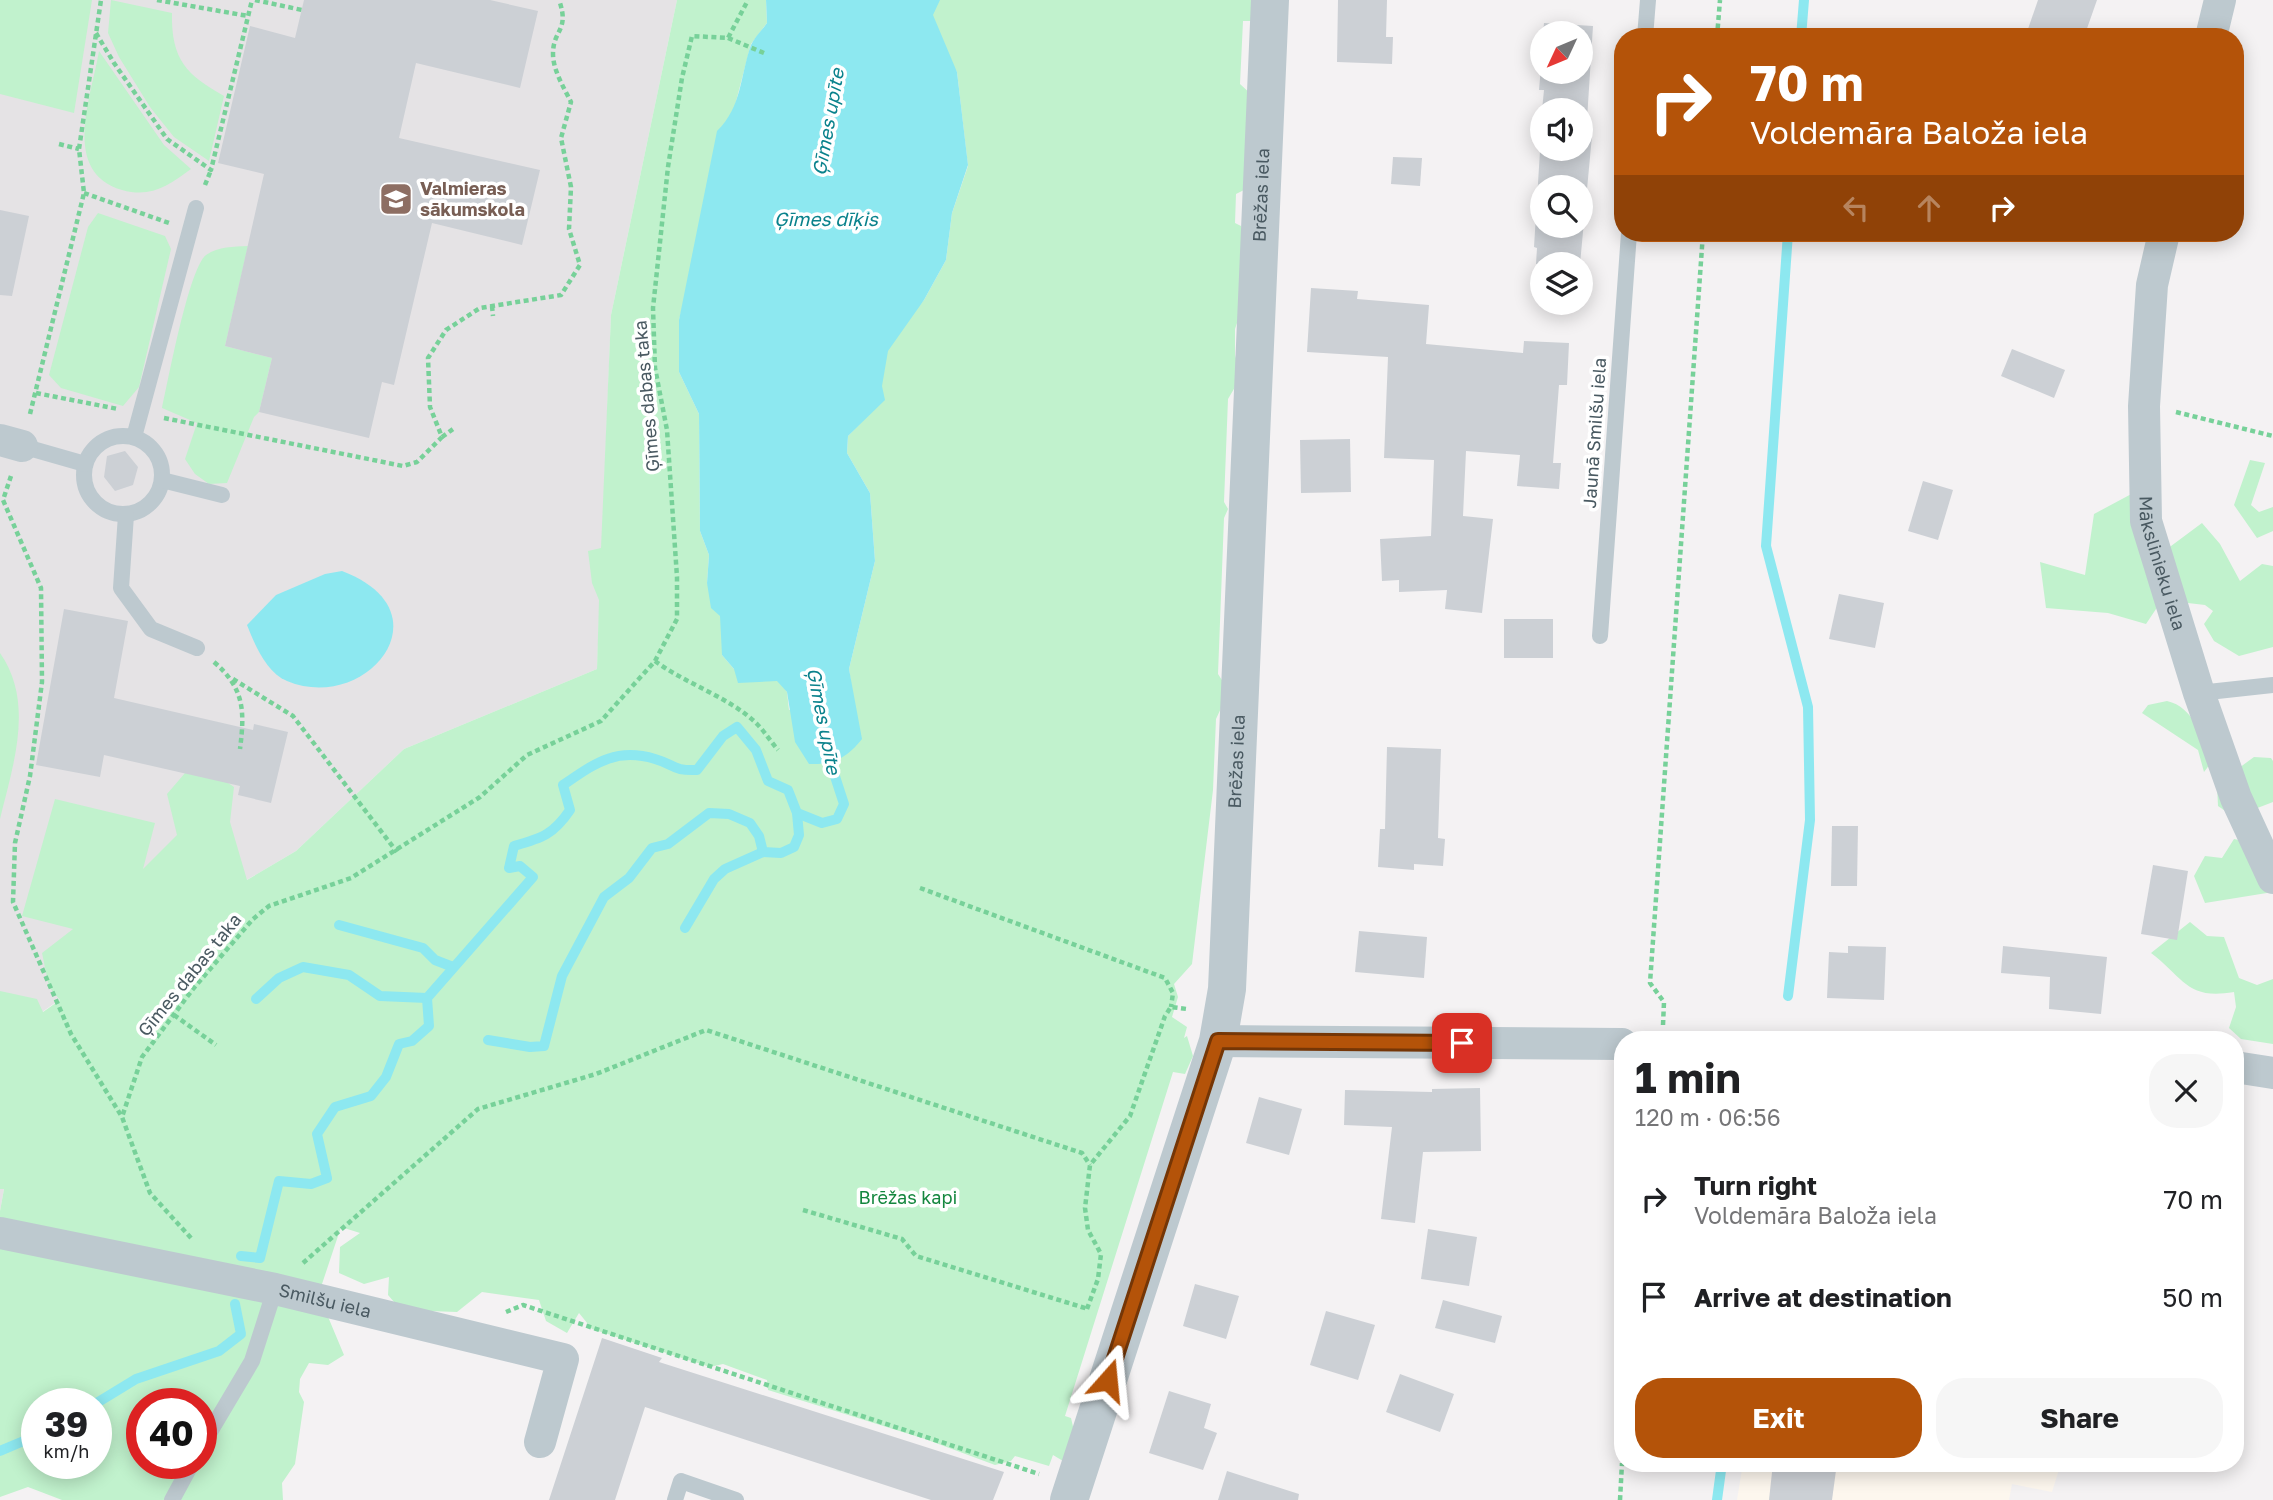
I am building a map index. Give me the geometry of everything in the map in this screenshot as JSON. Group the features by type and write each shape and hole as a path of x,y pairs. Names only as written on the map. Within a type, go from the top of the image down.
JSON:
{"street":[{"name":"Brēžas iela","path":"1059,1489 1208,1026 1227,989 1270,0"},
{"path":"2213,28 2220,0"},
{"name":"Mākslinieku iela","path":"2162,242 2152,285 2144,405 2146,521 2199,693 2236,798 2273,878"},
{"path":"1208,1026 1614,1044"},
{"path":"2244,1069 2273,1073"},
{"name":"Smilšu iela","path":"0,1233 275,1289 564,1359 540,1441"}],"lane":[{"path":"1646,28 1648,0"},
{"path":"134,438 196,208"},
{"name":"Jaunā Smilšu iela","path":"1600,636 1628,242"},
{"path":"110,438 134,438 147,444 156,454 161,466 162,480 150,504 126,515 102,508 92,500 83,477 90,453 110,438"},
{"path":"11,443 85,464"},
{"path":"162,480 222,495"},
{"path":"126,515 121,588 150,629 197,648"},
{"path":"2199,693 2273,685"},
{"path":"217,1420 252,1361 275,1289"},
{"path":"172,1500 183,1479"},
{"path":"675,1500 681,1481 736,1500"}],"path":[{"path":"101,0 79,149 84,193 36,393 403,466 417,462 453,429"},
{"path":"157,0 248,16"},
{"path":"96,32 114,63 167,139 211,170 254,0 302,10"},
{"path":"442,437 430,407 428,358 446,330 480,308 561,295 580,265 569,229 571,187 561,138 571,102 558,75 553,53 566,18 559,0"},
{"path":"728,38 748,0"},
{"path":"1718,28 1720,0"},
{"name":"Ģīmes dabas taka","path":"122,1117 142,1057 253,919 269,906 351,878 397,852 480,797 527,755 601,721 655,662 677,620 677,577 667,430 655,368 653,308 668,167 682,78 692,36 728,38 764,53"},
{"path":"59,144 79,149"},
{"path":"84,193 190,230"},
{"path":"1663,1025 1664,1002 1650,983 1702,242"},
{"path":"492,306 493,316"},
{"path":"2144,405 2273,436"},
{"path":"11,443 3,500 41,588 42,682 30,776 15,843 13,902 71,1034 122,1117 150,1193 192,1240"},
{"path":"197,648 233,678 293,716 397,852"},
{"path":"655,662 679,679 758,724 778,750"},
{"path":"233,678 244,716 240,749"},
{"path":"920,888 1165,978 1173,993 1171,1007 1155,1039 1130,1116 1090,1165 1085,1208 1088,1230 1101,1254 1098,1279 1087,1309"},
{"path":"1171,1007 1208,1026"},
{"path":"174,1015 216,1045"},
{"path":"275,1289 341,1227 478,1108 596,1074 706,1030 1082,1153 1090,1165"},
{"path":"803,1210 902,1239 916,1256 1097,1313"},
{"path":"453,1332 523,1305 1059,1489"},
{"path":"1620,1500 1622,1472"}],"shaded area":[{"path":"0,0 677,0 611,315 597,669 404,749 296,851 141,942 35,1017 0,1211"},
{"path":"1742,1472 2058,1472 2052,1492 2012,1484 2009,1500 1737,1500"}],"green space":[{"path":"0,0 92,0 74,113 0,94"},
{"path":"111,0 172,13 174,43 184,64 200,81 224,96 209,161 174,137 150,107 119,57 108,33"},
{"name":"Brēžas kapi","path":"677,0 766,0 767,23 751,44 679,320 679,372 699,414 700,531 709,555 707,583 723,612 722,655 734,669 769,665 787,692 789,710 853,697 849,669 875,561 870,493 847,453 848,436 877,406 885,347 924,300 946,260 952,213 968,166 957,72 929,24 932,0 1263,0 1251,21 1243,21 1240,84 1253,96 1248,188 1236,194 1235,223 1241,226 1243,305 1235,329 1235,355 1241,377 1228,399 1224,502 1228,509 1224,518 1218,674 1229,691 1216,719 1213,790 1192,964 1174,984 1178,997 1172,1017 1187,1027 1184,1038 1187,1036 1193,1056 1185,1074 1173,1072 1065,1416 1071,1418 1078,1448 1063,1461 1053,1455 1049,1466 1015,1456 1011,1461 995,1465 925,1439 768,1390 767,1380 723,1364 710,1367 592,1329 579,1313 567,1333 546,1321 539,1300 482,1292 457,1312 401,1310 388,1295 389,1277 364,1284 339,1273 340,1247 360,1233 341,1227 321,1287 326,1312 344,1355 328,1365 309,1363 300,1379 299,1392 304,1402 295,1464 282,1483 283,1500 62,1500 28,1487 0,1497 0,1211 4,1189 0,1189 0,991 37,999 43,1012 60,1000 49,987 42,953 73,929 22,916 55,799 155,823 143,869 177,835 167,794 191,766 212,772 234,787 230,822 247,880 296,851 404,749 597,669 599,600 592,583 588,551 601,548 611,315"},
{"path":"99,51 164,145 191,169 159,189 142,192 122,190 103,181 92,167 86,151 85,131"},
{"path":"98,213 165,236 171,249 139,387 123,406 61,388 49,375 88,227"},
{"path":"248,246 225,346 272,358 259,412 254,417 227,483 209,484 195,474 185,459 197,423 162,408 186,302 199,264 206,255 216,250"},
{"path":"2250,460 2265,463 2251,505 2259,512 2273,507 2273,531 2257,538 2234,505"},
{"path":"2137,491 2167,549 2202,523 2220,544 2240,581 2262,564 2273,566 2273,647 2239,656 2214,641 2204,624 2213,611 2205,605 2162,600 2146,624 2108,613 2046,608 2040,562 2085,575 2094,514"},
{"path":"0,653 11,672 19,713 15,756 0,819"},
{"path":"2167,701 2184,710 2201,733 2213,760 2204,772 2198,750 2142,713 2148,705"},
{"path":"2254,757 2271,758 2273,761 2273,802 2234,817 2218,806 2217,784"},
{"path":"2234,839 2273,847 2273,892 2205,903 2194,876 2205,856 2222,858"},
{"path":"2190,922 2207,936 2224,937 2239,978 2257,985 2273,979 2273,1044 2244,1039 2244,1031 2232,1031 2229,1028 2236,1007 2234,992 2218,994 2196,990 2151,953"}],"water":[{"name":"Ģīmes dīķis","path":"766,0 940,0 933,15 957,72 968,165 952,213 946,260 924,300 888,351 882,386 885,400 848,436 847,453 870,493 875,561 849,669 862,739 839,759 818,764 809,764 795,742 787,692 777,681 738,683 734,669 722,655 720,616 711,608 707,583 709,555 700,531 699,414 679,372 679,320 717,131 736,101 751,45 767,23"},
{"path":"342,571 374,589 390,610 393,633 385,654 368,672 344,684 316,687 287,681 267,665 247,625 276,595 325,574"}],"building":[{"name":"Valmieras sākumskola","path":"304,0 490,0 538,11 520,88 416,63 399,138 540,170 522,245 432,223 394,385 382,382 369,438 259,412 272,358 225,346 264,174 218,163 250,26 295,38"},
{"path":"1338,0 1387,0 1386,37 1393,37 1392,64 1337,62"},
{"path":"2038,0 2097,0 2087,28 2028,28"},
{"path":"1540,84 1589,84 1588,98 1543,98 1544,90 1539,90"},
{"path":"1393,157 1422,158 1420,186 1391,184"},
{"path":"1539,161 1590,161 1588,175 1538,175"},
{"path":"0,210 29,216 12,296 0,295"},
{"path":"1535,238 1582,238 1581,252 1537,252 1537,248 1534,247"},
{"path":"1311,288 1358,291 1357,299 1429,305 1426,344 1523,353 1524,341 1569,343 1567,385 1559,385 1553,463 1561,463 1559,489 1517,486 1520,455 1466,451 1463,516 1493,519 1482,613 1445,609 1447,590 1399,592 1399,580 1382,581 1380,539 1431,536 1434,460 1384,458 1388,357 1307,352"},
{"path":"2012,349 2065,370 2054,398 2001,376"},
{"path":"1350,439 1351,492 1301,493 1300,440"},
{"path":"125,451 138,467 133,485 115,491 104,477 107,456"},
{"path":"1923,481 1953,490 1938,540 1908,531"},
{"path":"1839,594 1884,603 1875,648 1829,639"},
{"path":"64,609 128,621 114,698 253,730 254,724 288,732 271,803 238,795 240,786 104,755 100,777 36,765"},
{"path":"1504,619 1553,619 1553,658 1504,658"},
{"path":"1387,747 1441,749 1438,838 1445,839 1443,866 1414,864 1414,870 1378,867 1380,829 1385,829"},
{"path":"1832,826 1858,826 1857,886 1831,886"},
{"path":"2153,865 2188,871 2177,940 2141,934"},
{"path":"1359,931 1427,937 1424,978 1355,972"},
{"path":"1848,946 1886,947 1884,1000 1827,998 1829,952 1848,953"},
{"path":"2003,946 2107,957 2101,1014 2049,1009 2050,977 2001,973"},
{"path":"1480,1088 1481,1151 1423,1152 1415,1223 1381,1219 1392,1127 1344,1125 1345,1090 1432,1092 1432,1089"},
{"path":"1259,1097 1302,1109 1289,1155 1246,1143"},
{"path":"1428,1229 1477,1237 1469,1286 1421,1279"},
{"path":"1195,1284 1239,1296 1226,1339 1183,1326"},
{"path":"1443,1300 1502,1316 1495,1343 1435,1328"},
{"path":"1326,1311 1375,1325 1358,1380 1310,1365"},
{"path":"602,1338 662,1358 659,1362 1004,1472 993,1500 931,1500 645,1407 615,1500 549,1500"},
{"path":"1400,1374 1454,1394 1440,1432 1386,1412"},
{"path":"1169,1391 1211,1404 1204,1428 1217,1433 1203,1470 1149,1453"},
{"path":"1227,1471 1299,1494 1298,1500 1218,1500"},
{"path":"1772,1472 1836,1472 1832,1500 1769,1500"}],"waterway":[{"path":"1802,28 1804,0"},
{"path":"1787,242 1766,546 1808,707 1810,820 1788,996"},
{"name":"Ģīmes upīte","path":"241,1256 260,1258 279,1181 311,1184 327,1178 317,1134 335,1107 371,1096 386,1077 399,1044 412,1041 429,1026 427,998 533,877 520,866 509,868 514,846 546,834 564,818 570,810 563,785 595,764 616,756 641,756 683,770 697,770 723,736 737,727 756,750 768,781 788,790 797,813 822,823 837,819 844,804 827,752"},
{"path":"488,1040 530,1047 544,1046 562,976 604,897 629,878 652,848 668,844 709,813 729,814 750,823 759,836 763,852 781,853 794,847 799,835 797,813"},
{"path":"685,928 714,879 725,869 763,852"},
{"path":"339,925 423,948 435,960 453,967"},
{"path":"256,999 279,978 303,967 349,975 380,996 427,998"},
{"name":"Ģīmes upīte","path":"112,1394 136,1379 219,1351 241,1334 235,1304"},
{"name":"Ģīmes upīte","path":"0,1451 21,1442"},
{"path":"1717,1500 1721,1472"}],"place":[{"name":"Valmieras sākumskola","path":"396,199"}],"route":[{"path":"1108,1380 1218,1041 1462,1043"}]}
